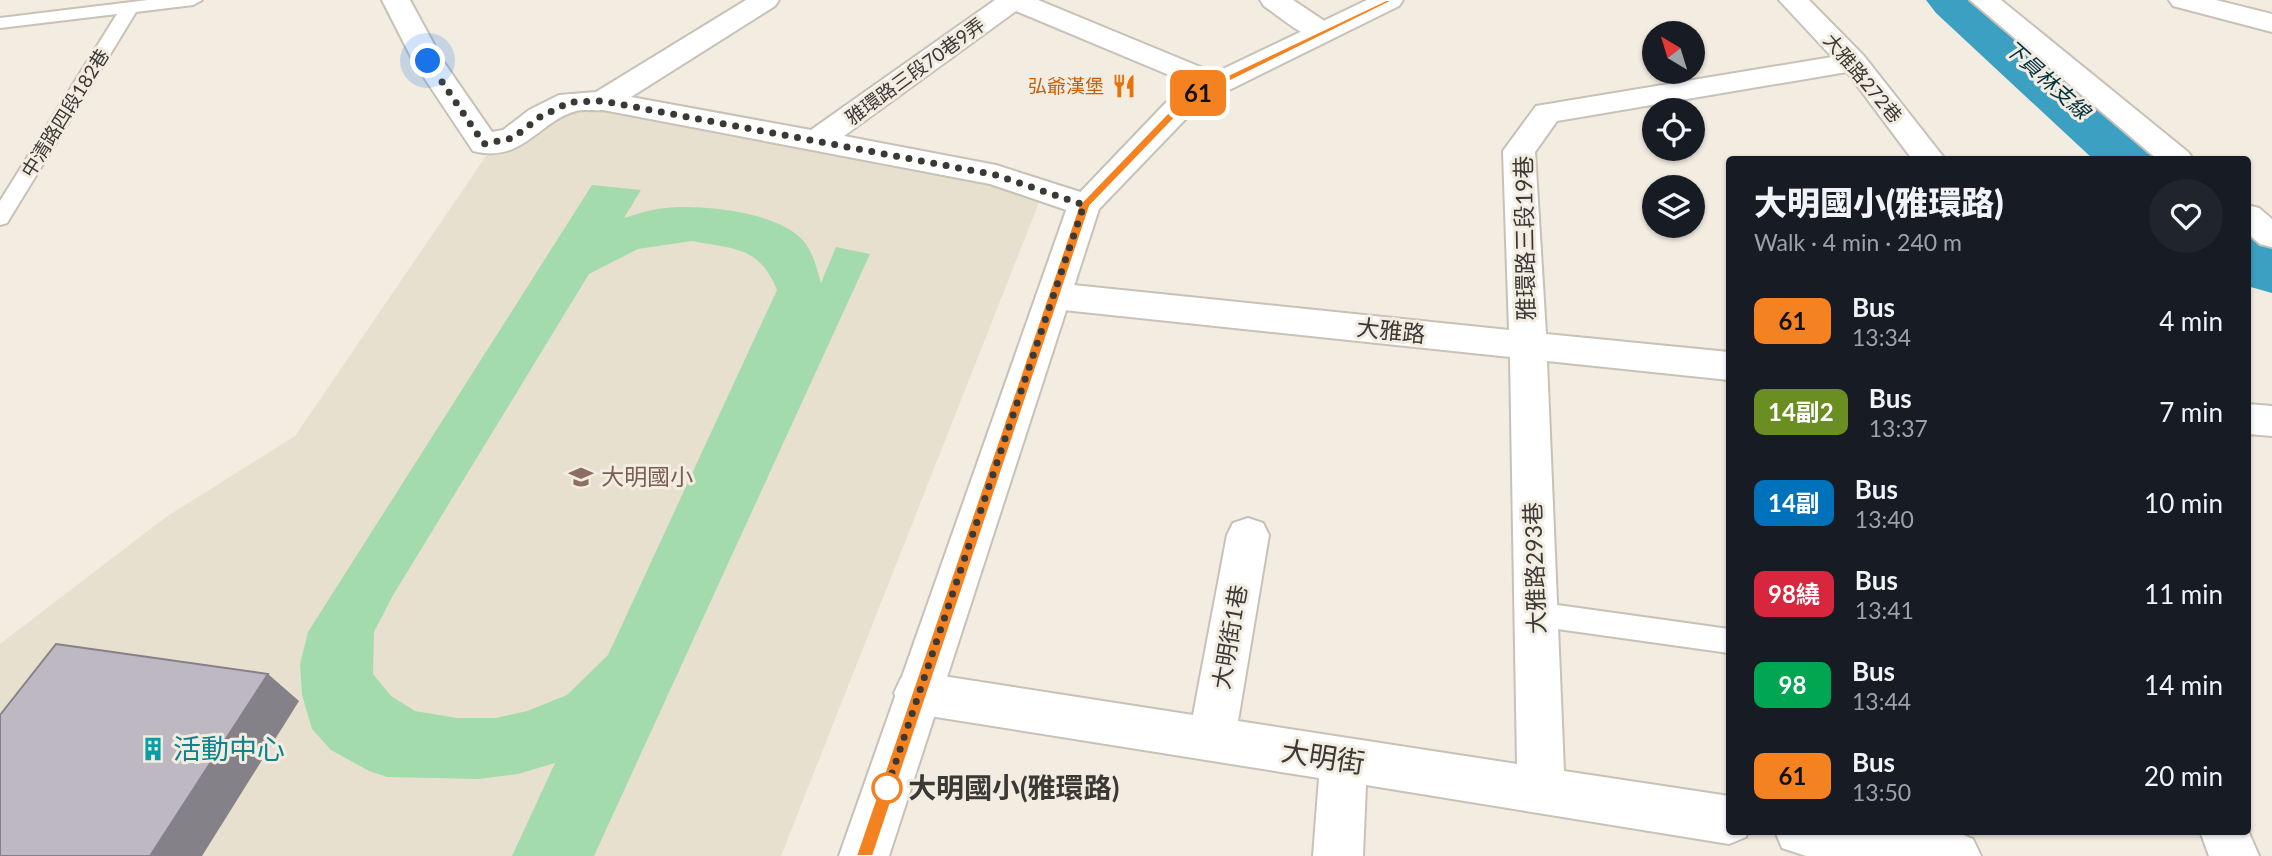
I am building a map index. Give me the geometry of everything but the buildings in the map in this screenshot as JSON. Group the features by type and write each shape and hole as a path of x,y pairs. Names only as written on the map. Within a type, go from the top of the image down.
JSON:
{"street":[{"path":"396,0 428,61 484,144 513,138 540,117 570,102 603,101 996,175 1084,205"},
{"path":"603,101 765,0"},
{"path":"1013,0 1216,84"},
{"name":"雅環路三段70巷9弄","path":"816,142 1013,0"},
{"path":"1274,0 1322,32"},
{"path":"864,856 1084,205 1188,98 1389,0"},
{"name":"大雅路272巷","path":"1794,0 1854,62 1927,156"},
{"path":"1984,0 2173,156"},
{"path":"2183,0 2272,23"},
{"name":"雅環路三段19巷","path":"1528,345 1519,151 1547,113 1854,62"},
{"path":"2251,219 2272,236"},
{"name":"大雅路","path":"1054,296 1726,366"},
{"name":"大雅路293巷","path":"1528,345 1541,790"},
{"path":"2251,419 2272,421"},
{"name":"大明街1巷","path":"1212,739 1248,535"},
{"name":"大明街","path":"918,693 1726,820"},
{"path":"1338,856 1344,760"},
{"path":"1824,835 1956,856"},
{"path":"2226,835 2234,856"}],"lane":[{"path":"0,23 193,0"},
{"name":"中清路四段182巷","path":"0,218 130,8"},
{"path":"1536,614 1726,641"}],"shaded area":[{"name":"大明國小","path":"588,108 1002,186 1040,200 781,856 0,856 0,644 166,517 295,436 486,156 522,145 553,122"}],"green space":[{"path":"592,185 641,190 624,218 660,209 700,207 740,212 779,224 794,232 808,247 821,283 836,247 870,254 594,856 512,856 555,763 518,774 478,779 387,777 369,771 331,750 312,729 302,695 300,664 308,632","holes":["692,241 733,248 753,257 762,265 777,290 608,655 567,695 527,711 496,718 457,718 415,711 391,696 373,674 374,632 392,597 589,274 638,249"]}],"waterway":[{"name":"下員林支線","path":"1958,0 2133,156"},
{"name":"下員林支線","path":"2251,249 2272,266"}],"bus line":[{"name":"61","path":"864,856 1084,205 1188,98 1389,0"}],"place":[{"name":"弘爺漢堡","path":"1124,86"},
{"name":"大明國小","path":"581,477"},
{"name":"活動中心","path":"153,749"},
{"name":"大明國小(雅環路)","path":"887,788"}],"route":[{"path":"428,61 484,144 513,138 540,117 570,102 603,101 996,175 1084,205 887,788"}]}
